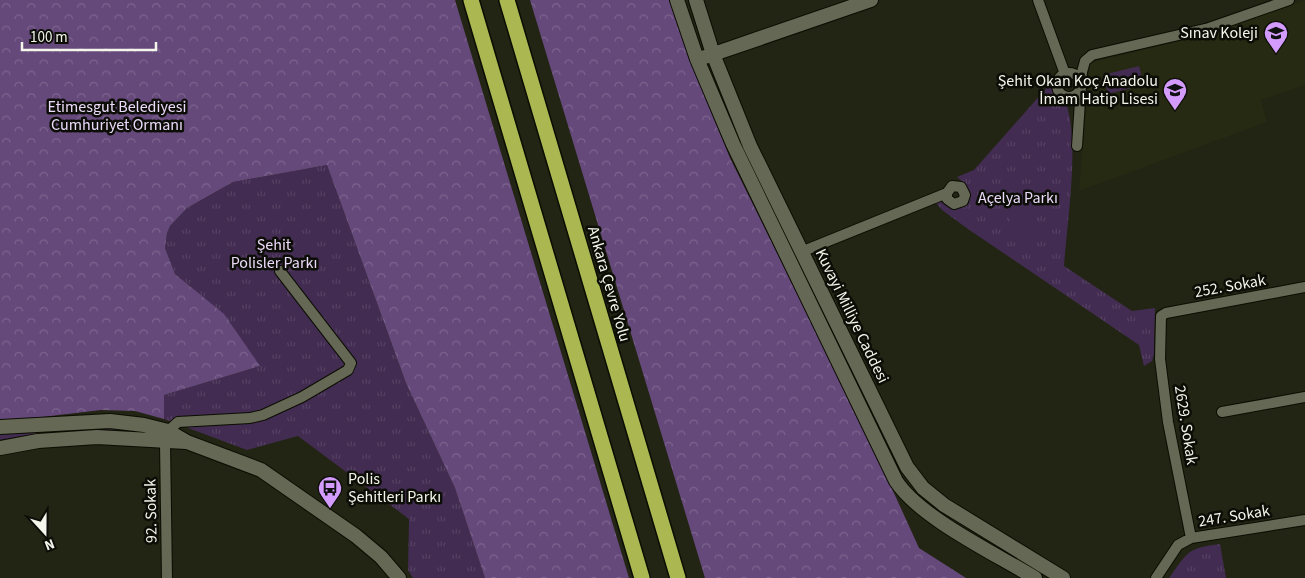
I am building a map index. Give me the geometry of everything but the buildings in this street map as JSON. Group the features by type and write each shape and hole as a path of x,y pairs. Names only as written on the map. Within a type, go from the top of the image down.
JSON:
{"highway":[{"path":"471,0 642,578"},
{"name":"Ankara Çevre Yolu","path":"507,0 678,578"}],"main road":[{"name":"Kuvayi Milliye Caddesi","path":"678,0 697,60 733,144 896,481 908,497 927,513 1035,578"},
{"name":"Kuvayi Milliye Caddesi","path":"696,0 713,54 750,146 864,383 917,481 944,505 1062,578"},
{"path":"697,60 871,0"},
{"path":"0,427 110,421 144,425 167,437 235,458 261,470 356,536 381,557 399,578"},
{"path":"0,448 38,441 97,437 167,437"},
{"path":"1010,562 1018,550"}],"street":[{"path":"1038,0 1065,74"},
{"path":"1077,146 1080,88 1085,62 1092,56 1209,28 1289,0"},
{"path":"1065,74 1071,74 1078,78 1080,88 1073,97 1062,95 1057,84 1065,74"},
{"path":"801,252 947,193"},
{"path":"167,437 178,422 250,418 263,415 302,397 348,370 352,363 280,271"},
{"name":"252. Sokak","path":"1161,316 1166,313 1305,288"},
{"name":"2629. Sokak","path":"1161,316 1160,359 1168,422 1191,538"},
{"path":"1222,412 1305,397"},
{"name":"92. Sokak","path":"167,437 167,578"},
{"name":"247. Sokak","path":"1156,578 1178,545 1191,538 1305,520"}],"shaded area":[{"name":"Şehit Okan Koç Anadolu İmam Hatip Lisesi","path":"1305,0 1305,85 1261,100 1267,122 1079,191 1090,63 1205,35"}],"green space":[{"name":"Etimesgut Belediyesi Cumhuriyet Ormanı","path":"0,0 455,0 629,578 485,578 455,488 406,383 327,165 233,182 187,208 170,226 167,233 165,248 175,274 224,314 260,366 164,395 164,419 135,411 101,410 0,422"},
{"path":"530,0 671,0 690,61 730,158 872,445 919,548 966,578 705,578"},
{"path":"1139,66 1144,85 1108,94 1103,75"},
{"name":"Açelya Parkı","path":"1050,84 1054,84 1066,103 1072,139 1071,183 1064,266 1132,311 1155,308 1154,354 1152,361 1144,366 1139,345 968,229 942,210 936,203 940,201 948,207 960,206 964,183 957,177 974,170"},
{"name":"Şehit Polisler Parkı","path":"327,165 406,383 455,488 485,578 413,578 408,570 409,519 298,436 247,450 164,419 164,395 260,366 190,286 175,274 165,248 170,226 187,208 233,182"},
{"path":"1030,198 1037,234 1014,239 1007,202"},
{"path":"105,427 161,434 83,431 23,436 0,441 0,432"},
{"path":"1220,544 1226,578 1169,578 1189,553 1201,547"}],"place":[{"name":"Sınav Koleji","path":"1276,54"},
{"name":"Şehit Okan Koç Anadolu İmam Hatip Lisesi","path":"1175,111"},
{"name":"Polis Şehitleri Parkı","path":"330,509"}]}
